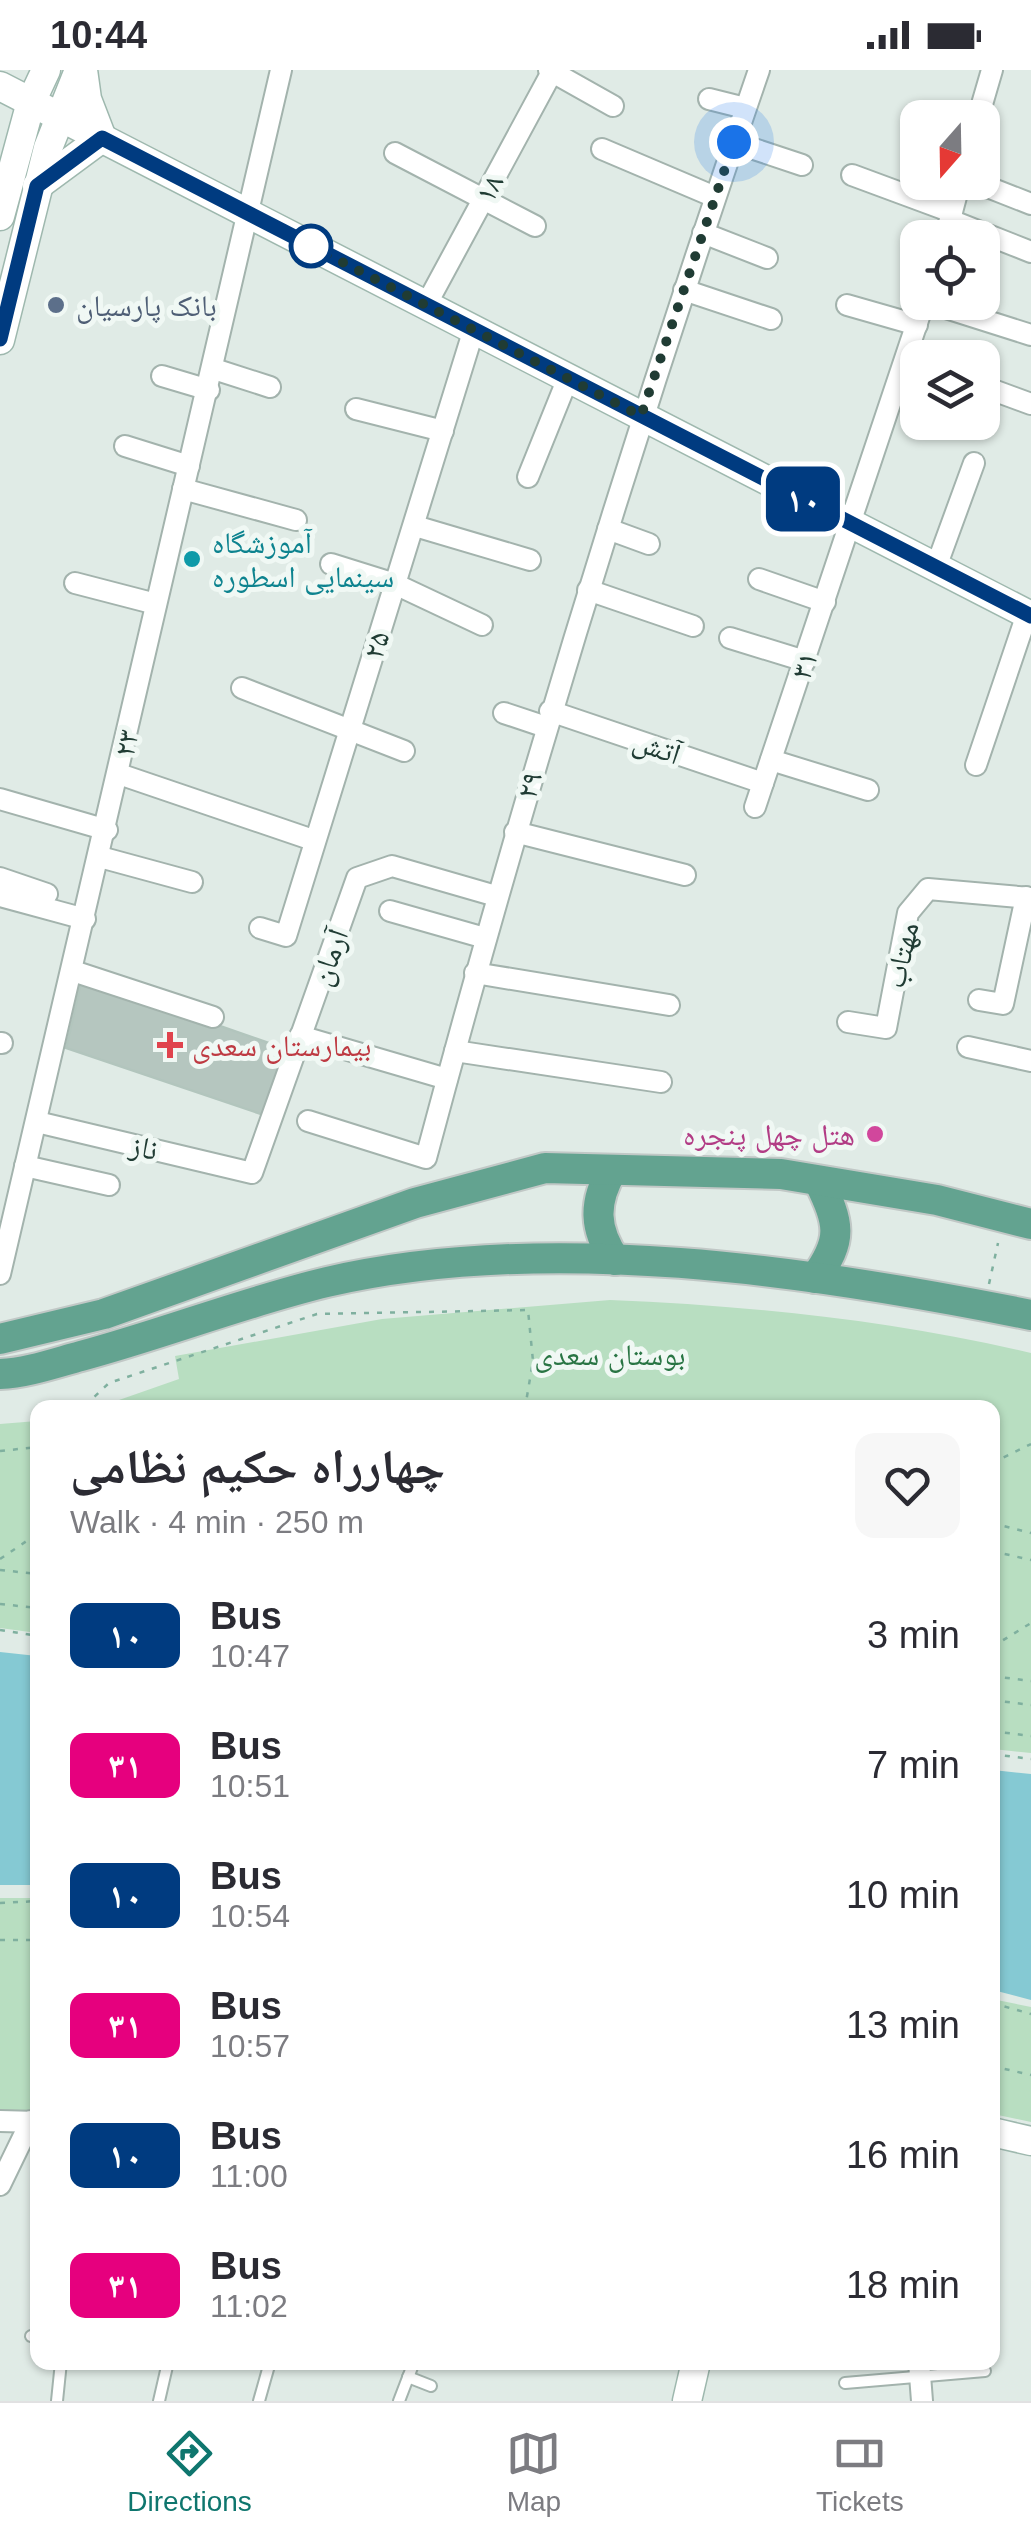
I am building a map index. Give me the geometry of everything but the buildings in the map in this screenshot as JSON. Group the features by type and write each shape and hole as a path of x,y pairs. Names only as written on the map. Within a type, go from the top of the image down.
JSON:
{"main road":[{"path":"0,72 16,70"},
{"path":"0,216 31,102 46,70"},
{"path":"0,340 37,186 60,116 81,70"},
{"path":"81,70 102,138"},
{"path":"0,86 1029,615"},
{"path":"37,186 102,138"},
{"path":"0,1338 104,1314 414,1202 545,1168 782,1174 937,1200 1017,1221"},
{"path":"612,1170 599,1192 597,1220 602,1240 615,1260"},
{"path":"814,1278 834,1252 836,1216 819,1180"},
{"path":"0,1374 164,1333 328,1282 478,1261 615,1260 876,1284 1031,1316"},
{"path":"1000,2134 1031,2141"},
{"path":"687,2401 694,2370"}],"street":[{"name":"۲۳","path":"0,1274 211,379 244,212 281,70"},
{"name":"۲۹","path":"308,1121 426,1158 548,719 641,416 758,70"},
{"path":"550,71 613,106"},
{"name":"۱۸","path":"426,305 550,71"},
{"path":"981,100 986,71"},
{"path":"710,99 745,108"},
{"path":"734,142 802,165"},
{"path":"602,149 715,197"},
{"path":"394,153 535,226"},
{"path":"852,175 943,220"},
{"path":"1000,192 1031,204"},
{"path":"703,233 766,258"},
{"path":"1000,241 1031,252"},
{"path":"684,290 771,319"},
{"path":"847,305 917,325"},
{"name":"۳۱","path":"915,340 919,320"},
{"path":"983,320 1031,335"},
{"name":"۲۵","path":"260,928 286,936 474,329"},
{"path":"162,376 270,387"},
{"path":"528,476 568,378"},
{"name":"۳۱","path":"755,807 848,522 900,389"},
{"path":"1000,393 1031,404"},
{"path":"356,410 443,430"},
{"path":"372,438 379,415"},
{"path":"125,446 189,466"},
{"path":"936,567 974,463"},
{"path":"183,489 296,520"},
{"path":"415,526 530,560"},
{"path":"608,529 650,544"},
{"path":"331,564 394,584 482,625"},
{"path":"758,578 825,602"},
{"path":"75,583 156,604"},
{"path":"588,590 693,626"},
{"path":"976,765 1029,615"},
{"path":"730,638 805,661"},
{"path":"242,688 404,751"},
{"name":"آتش","path":"504,713 548,719 763,783"},
{"path":"771,760 868,790"},
{"path":"119,774 313,840"},
{"path":"0,798 107,830"},
{"path":"515,832 685,875"},
{"path":"100,857 192,882"},
{"name":"آرمان","path":"252,1172 357,878 392,866 496,896"},
{"path":"0,878 48,894"},
{"name":"مهتاب","path":"848,1022 886,1028 908,913 928,889 1028,897 1003,1004 980,1000"},
{"path":"0,896 86,919"},
{"path":"390,911 485,938"},
{"path":"73,971 213,1018"},
{"path":"476,973 669,1005"},
{"path":"300,1036 447,1079"},
{"path":"968,1046 1031,1061"},
{"path":"455,1050 661,1082"},
{"name":"ناز","path":"37,1122 252,1172"},
{"path":"0,1176 23,1174 110,1186"},
{"path":"0,2121 30,2122"},
{"path":"0,2186 30,2130"},
{"path":"919,2370 922,2401"}],"lane":[{"path":"57,2401 61,2370"},
{"path":"159,2401 166,2370"},
{"path":"259,2401 268,2370"},
{"path":"398,2401 411,2370"},
{"path":"846,2383 909,2370"},
{"path":"963,2370 985,2371"},
{"path":"408,2377 431,2386"}],"path":[{"path":"985,1306 1017,1221"},
{"path":"92,1400 109,1382 317,1314 528,1310 533,1361 525,1400"},
{"path":"1000,1459 1031,1444"},
{"path":"0,1451 30,1447"},
{"path":"1000,1525 1031,1533"},
{"path":"0,1559 30,1539"},
{"path":"1000,1552 1031,1560"},
{"path":"0,1570 30,1573"},
{"path":"0,1604 30,1607"},
{"path":"1000,1642 1031,1623"},
{"path":"0,1630 30,1635"},
{"path":"1000,1677 1031,1681"},
{"path":"1000,1701 1031,1705"},
{"path":"1000,1732 1031,1736"},
{"path":"1000,1755 1031,1759"},
{"path":"0,1902 30,1901"},
{"path":"0,1940 30,1940"},
{"path":"1000,2005 1031,2014"},
{"path":"1000,2068 1031,2075"}],"green space":[{"name":"بوستان سعدی","path":"610,1300 822,1316 1031,1353 1031,1753 1000,1750 1000,1400 119,1400 179,1379 175,1356 382,1319"},
{"path":"30,1422 30,1632 0,1628 0,1424"},
{"path":"0,1898 30,1898 30,2113 0,2112"},
{"path":"1000,2001 1031,2007 1031,2122 1000,2115"}],"water":[{"path":"0,1652 30,1655 30,1885 0,1885"},
{"path":"1000,1771 1031,1774 1031,2000 1000,1992"}],"bus line":[{"name":"۱۰","path":"0,339 37,186 102,138 1031,616"}],"place":[{"name":"بانک پارسیان","path":"56,305"},
{"name":"آموزشگاه سینمایی اسطوره","path":"192,559"},
{"name":"بیمارستان سعدی","path":"170,1045"},
{"name":"هتل چهل پنجره","path":"875,1134"}],"route":[{"path":"311,246 641,416 734,142"}]}
